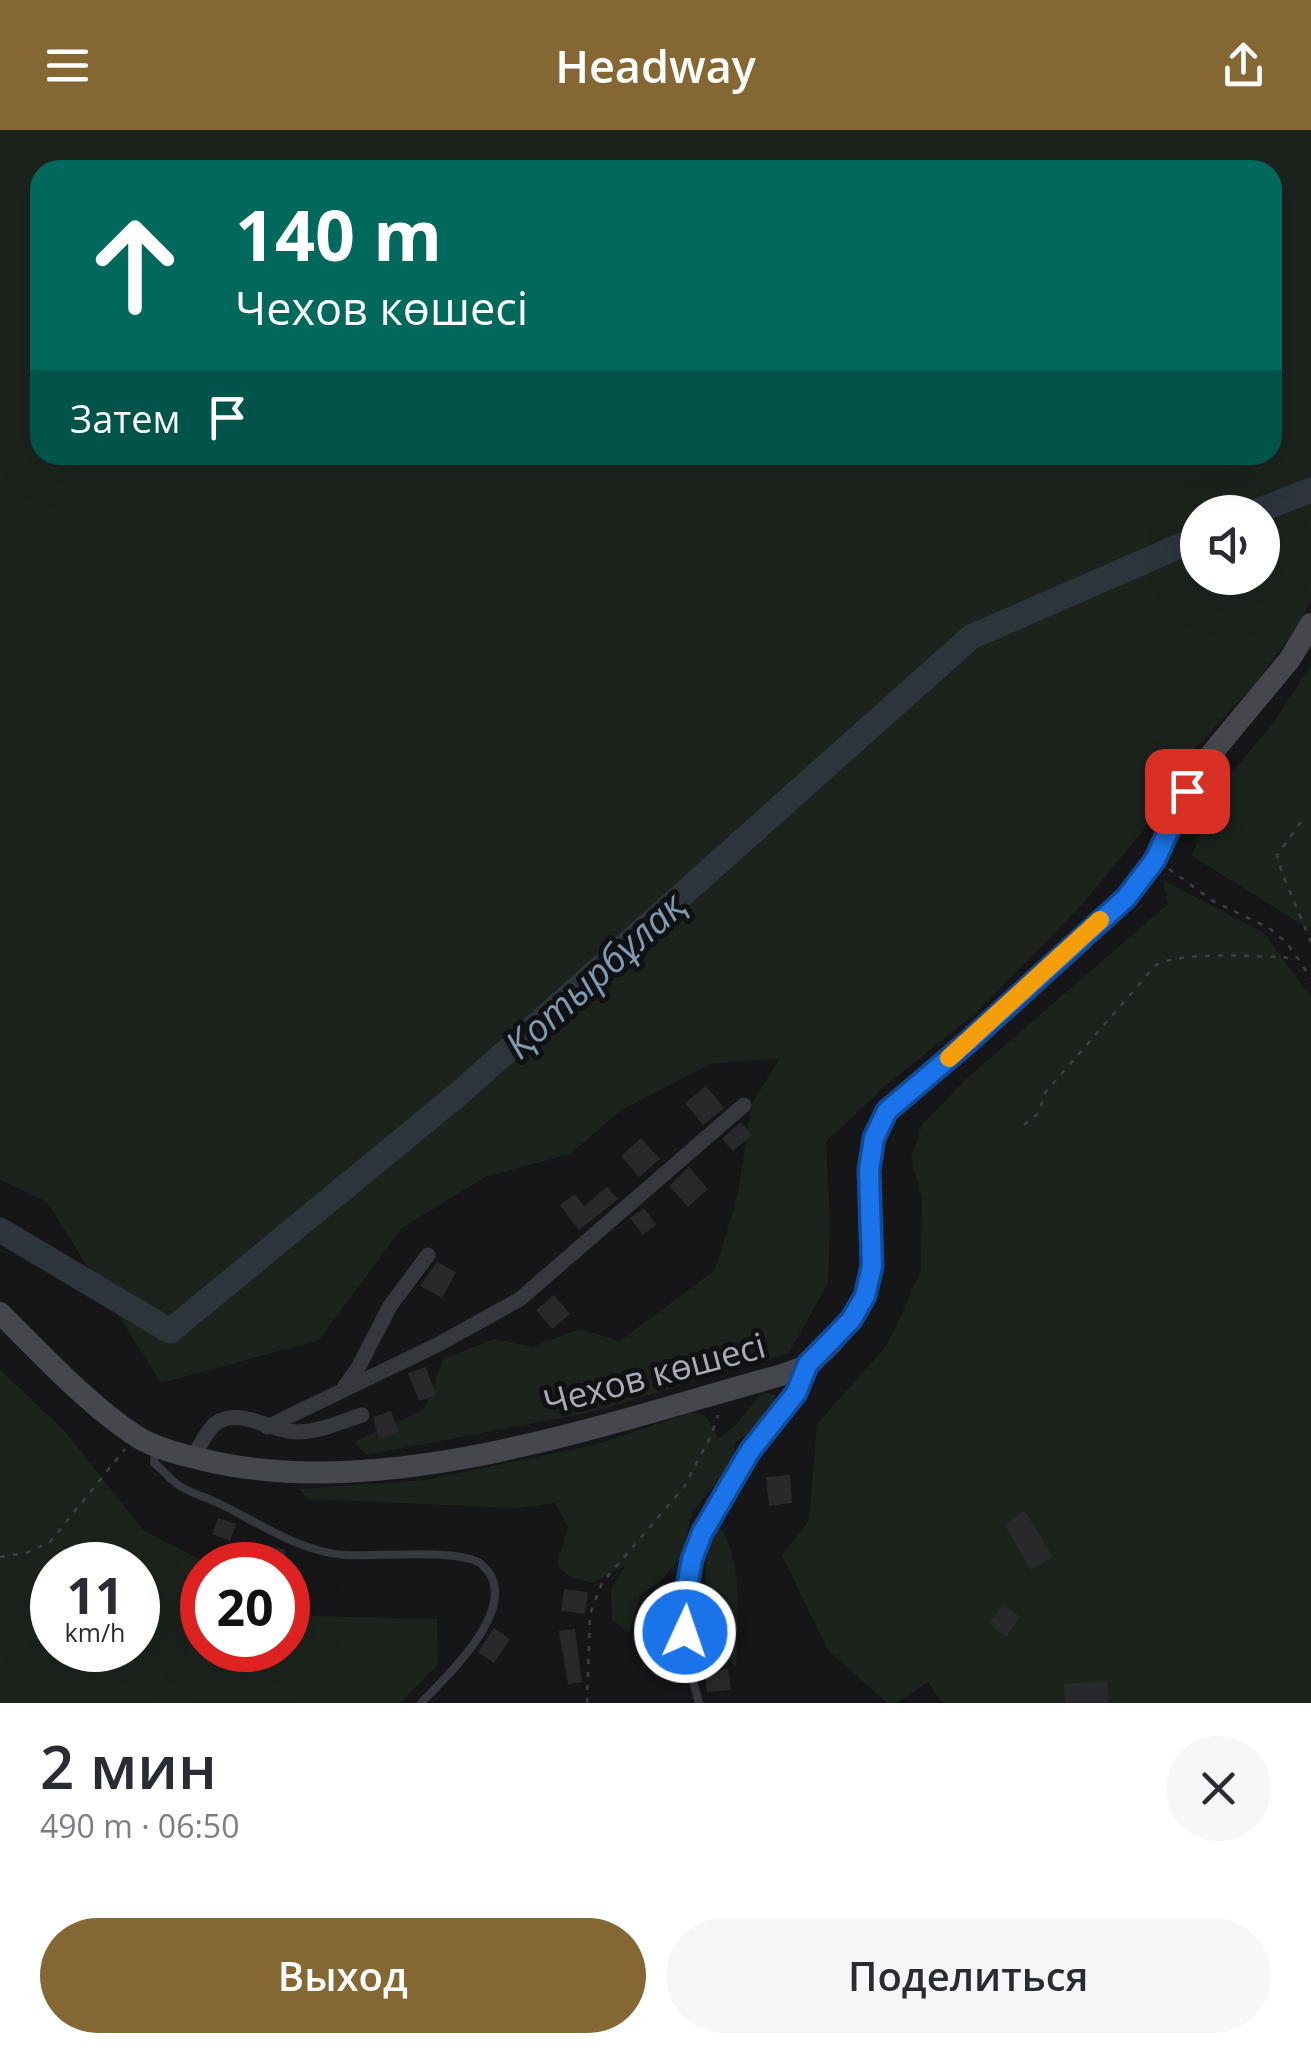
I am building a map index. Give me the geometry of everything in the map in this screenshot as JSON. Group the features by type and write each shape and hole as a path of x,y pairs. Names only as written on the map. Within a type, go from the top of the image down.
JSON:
{"main road":[{"name":"Чехов көшесі","path":"0,1313 146,1441 193,1458 303,1472 380,1470 529,1443 714,1394 808,1364 851,1320 865,1296 872,1266 869,1170 874,1138 887,1111 1126,898 1155,860 1203,764 1290,659 1311,624"}],"street":[{"path":"267,1427 439,1344 520,1299 744,1105"},
{"path":"342,1389 358,1368 390,1306 428,1255"},
{"path":"193,1458 215,1424 232,1418 301,1432 362,1415"}],"lane":[{"path":"698,1703 685,1632 692,1559 702,1533 750,1451 796,1393 808,1364"},
{"path":"146,1441 154,1462 179,1486 282,1538 344,1555 448,1556 477,1561 489,1573 496,1598 472,1648 421,1703"}],"path":[{"path":"1301,822 1278,854 1311,942"},
{"path":"1155,860 1213,902 1269,928 1287,942 1311,978"},
{"path":"1024,1126 1039,1113 1044,1094 1156,964 1170,958 1254,953 1296,958"},
{"path":"587,1703 590,1614 602,1583 684,1487 718,1416 714,1394"},
{"path":"0,1556 26,1553 50,1542 146,1441"}],"shaded area":[{"path":"0,130 1311,130 1311,600 1299,624 1256,683 1179,766 1143,831 1080,907 976,1013 884,1087 826,1142 828,1283 789,1353 593,1412 366,1455 354,1442 425,1409 443,1359 494,1339 532,1347 579,1329 620,1341 715,1270 737,1199 752,1103 780,1058 710,1064 620,1111 570,1154 485,1177 402,1228 319,1340 161,1383 47,1202 0,1180"},
{"path":"1311,665 1311,930 1192,856 1216,792 1274,722"},
{"path":"1163,880 1264,933 1311,997 1311,1703 942,1703 928,1682 897,1703 887,1703 827,1649 782,1555 809,1521 817,1424 887,1345 921,1272 922,1197 911,1159 922,1125 966,1079 1168,904"},
{"path":"0,1369 67,1434 144,1531 180,1549 180,1672 310,1672 310,1616 437,1619 438,1664 401,1703 0,1703"},
{"path":"763,1392 776,1395 771,1411 756,1429 735,1442 733,1463 692,1512 682,1557 640,1596 629,1633 612,1620 611,1589 626,1565 592,1583 570,1577 557,1565 568,1527 555,1503 518,1508 308,1499 299,1489 425,1480 594,1445 690,1413 705,1415 718,1438 737,1423"},
{"path":"719,1526 736,1574 736,1667 725,1656 721,1624 706,1614 708,1555"}],"building":[{"path":"706,1086 724,1108 703,1125 685,1103"},
{"path":"741,1122 752,1135 733,1151 722,1139"},
{"path":"641,1138 660,1159 639,1177 621,1156"},
{"path":"689,1167 708,1189 688,1207 669,1186"},
{"path":"607,1187 618,1199 579,1230 560,1205 575,1194 584,1206"},
{"path":"644,1208 656,1225 643,1235 630,1218"},
{"path":"437,1262 456,1272 442,1298 420,1286"},
{"path":"554,1295 570,1314 552,1329 536,1310"},
{"path":"426,1367 436,1395 419,1401 408,1373"},
{"path":"391,1411 399,1432 379,1439 373,1417"},
{"path":"790,1475 792,1503 769,1506 766,1477"},
{"path":"1025,1511 1053,1557 1031,1570 1004,1524"},
{"path":"218,1518 236,1524 230,1541 212,1534"},
{"path":"564,1589 588,1592 585,1614 561,1611"},
{"path":"1003,1604 1020,1617 1006,1637 989,1623"},
{"path":"715,1623 720,1670 728,1669 731,1690 707,1692 700,1625"},
{"path":"494,1628 510,1639 494,1663 478,1652"},
{"path":"575,1629 582,1682 568,1684 559,1631"},
{"path":"1107,1681 1108,1703 1065,1703 1064,1684"}],"waterway":[{"name":"Қотырбұлақ","path":"1280,502 1311,490"},
{"name":"Қотырбұлақ","path":"0,1230 170,1331 462,1091 971,637 1180,546"}],"slow traffic":[{"path":"949,1058 1100,920"}],"route":[{"path":"685,1632 686,1592 702,1533 750,1451 796,1393 808,1364 851,1320 865,1296 872,1266 869,1170 874,1138 887,1111 1126,898 1155,860 1187,791"}]}
